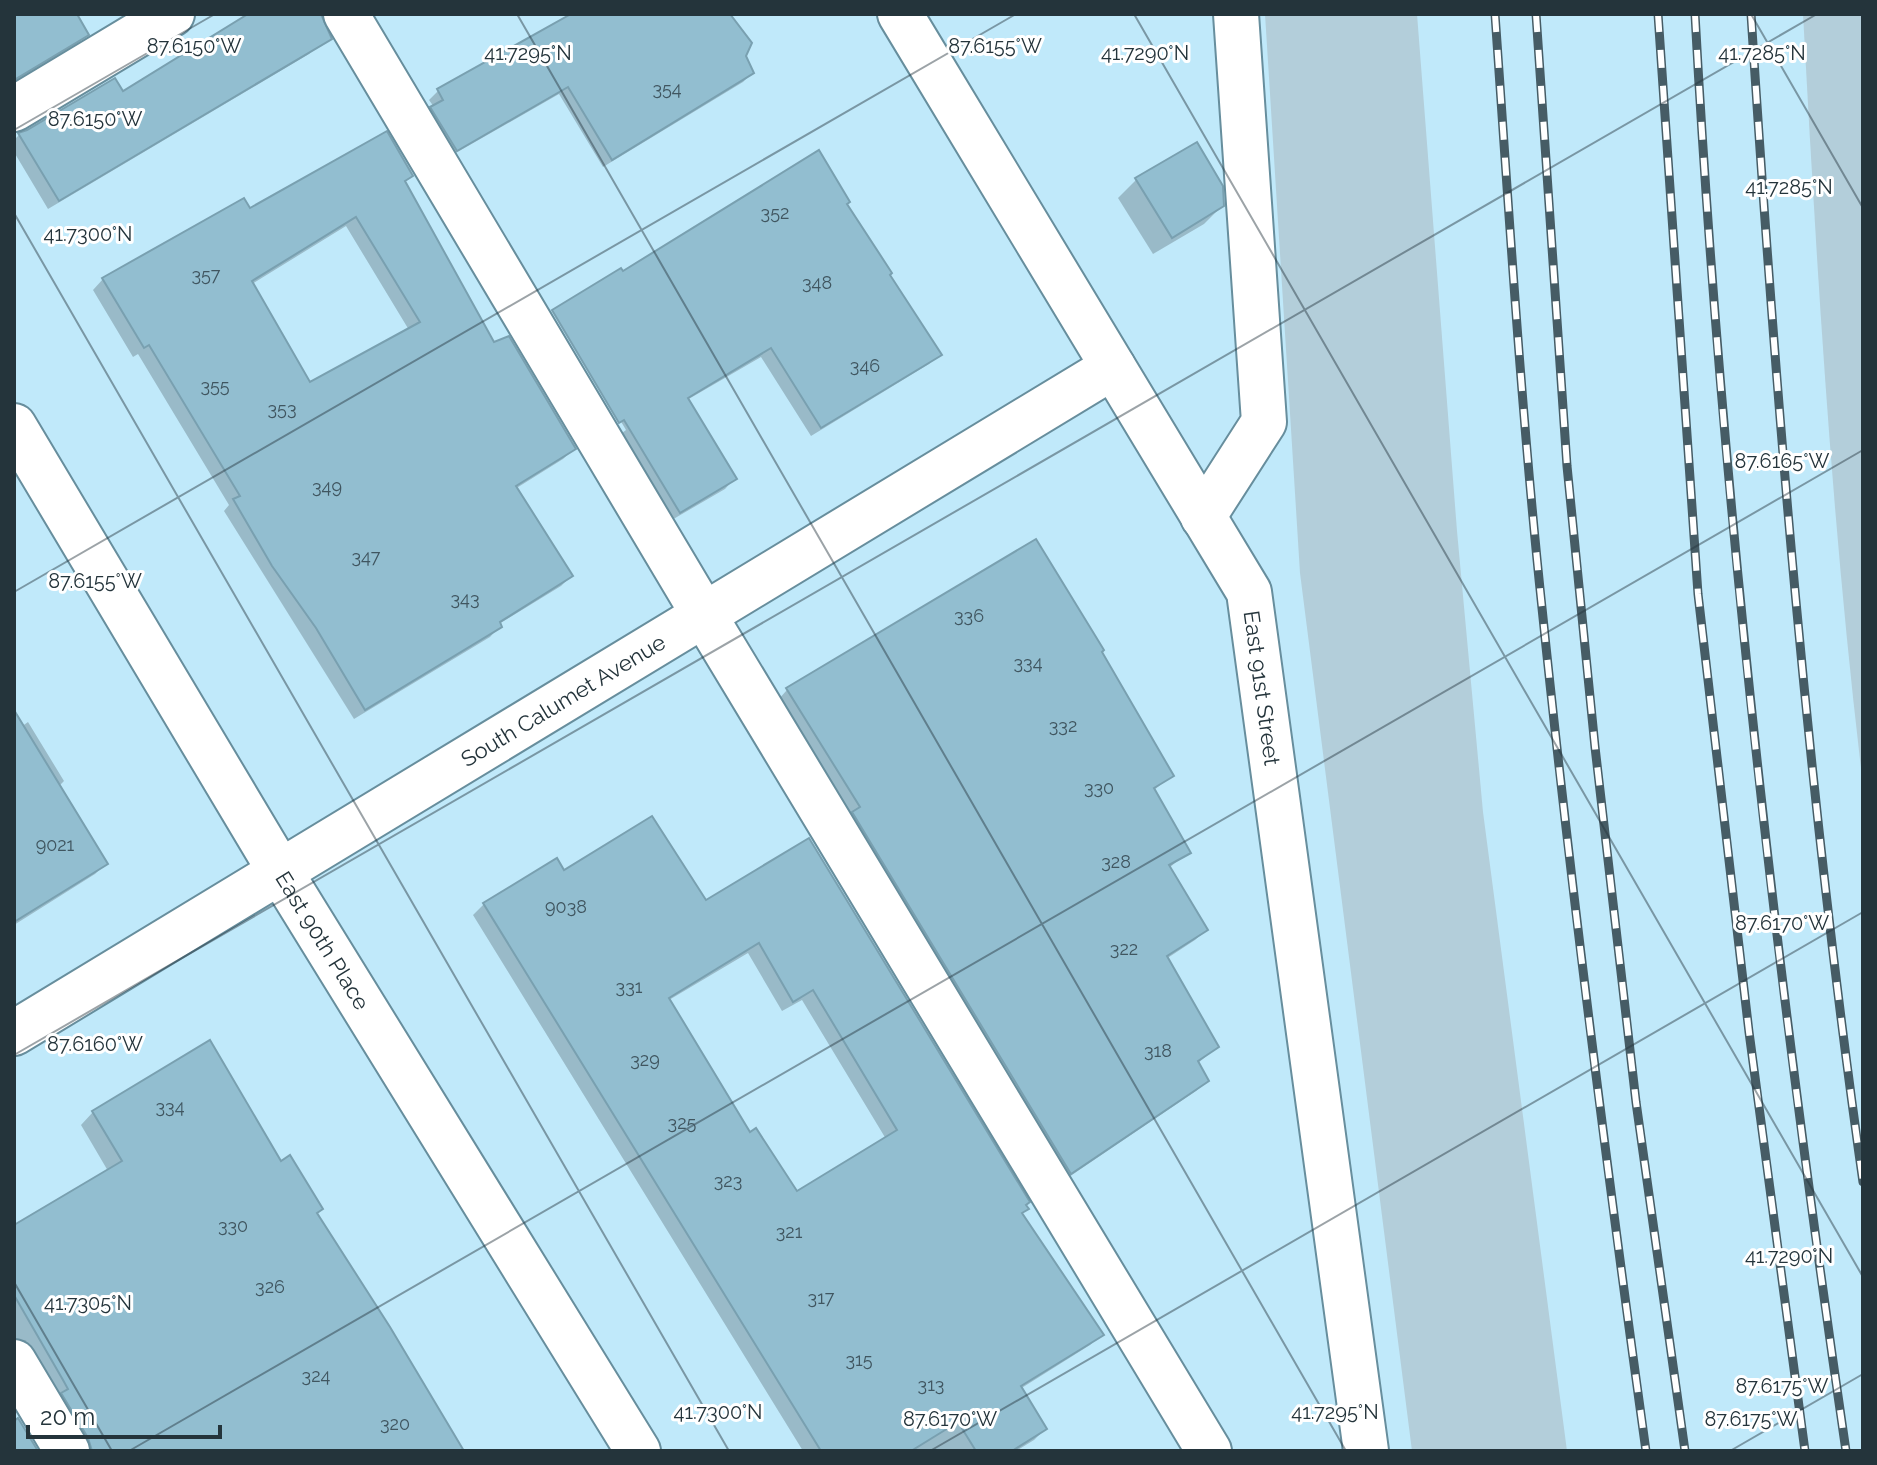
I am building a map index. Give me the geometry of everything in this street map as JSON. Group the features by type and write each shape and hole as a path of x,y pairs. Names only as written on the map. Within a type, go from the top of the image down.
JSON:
{"street":[{"path":"14,109 172,14"},
{"path":"346,14 704,615 1209,1451"},
{"name":"East 91st Street","path":"900,14 1249,592 1366,1451"},
{"path":"1203,517 1264,422 1236,14"},
{"name":"South Calumet Avenue","path":"14,1033 1113,367"},
{"name":"East 90th Place","path":"14,426 281,873 638,1451"},
{"path":"14,1362 67,1451"}],"shaded area":[{"path":"1265,14 1417,14 1457,531 1483,812 1567,1451 1412,1451 1300,573"},
{"path":"1803,14 1863,14 1863,785 1834,496"}],"building":[{"path":"14,14 77,14 89,35 14,80"},
{"path":"248,14 321,14 332,39 59,201 18,133 115,78 123,91"},
{"path":"571,14 730,14 752,43 746,56 754,73 612,160 568,87 457,151 430,107 443,100 437,89"},
{"path":"387,131 413,176 405,181 494,342 509,336 576,449 516,486 573,576 500,622 502,627 365,710 316,628 272,566 233,499 240,496 149,345 144,348 102,278 244,198 250,208","holes":["356,217 420,322 310,382 252,281"]},
{"path":"1197,142 1223,186 1224,206 1172,238 1135,178"},
{"path":"819,150 850,202 847,204 942,355 821,428 771,348 688,398 737,479 680,513 624,420 619,423 552,310 621,268 623,271"},
{"path":"1036,539 1104,650 1102,652 1174,776 1154,788 1191,853 1169,865 1208,930 1167,956 1219,1047 1198,1061 1209,1081 1071,1174 852,812 860,807 786,688"},
{"path":"14,710 108,864 14,922"},
{"path":"652,816 706,900 809,838 1030,1202 1026,1205 1029,1209 1022,1213 1104,1335 1021,1386 1047,1429 1012,1451 976,1451 958,1422 911,1451 821,1451 483,903 557,858 564,870","holes":["759,943 793,1002 813,990 897,1130 797,1191 756,1128 750,1132 669,998"]},
{"path":"210,1040 281,1161 290,1155 323,1209 317,1213 464,1451 92,1451 88,1438 61,1393 68,1389 14,1295 14,1225 122,1161 92,1111"},
{"path":"18,1418 38,1451 14,1451 14,1421"}],"railway":[{"path":"1495,14 1542,608 1590,1030 1646,1451"},
{"path":"1536,14 1567,466 1595,747 1636,1102 1685,1451"},
{"path":"1658,14 1698,594 1749,1032 1805,1451"},
{"path":"1695,14 1720,374 1754,734 1774,914 1846,1451"},
{"path":"1751,14 1771,306 1796,599 1826,891 1863,1182"}]}
